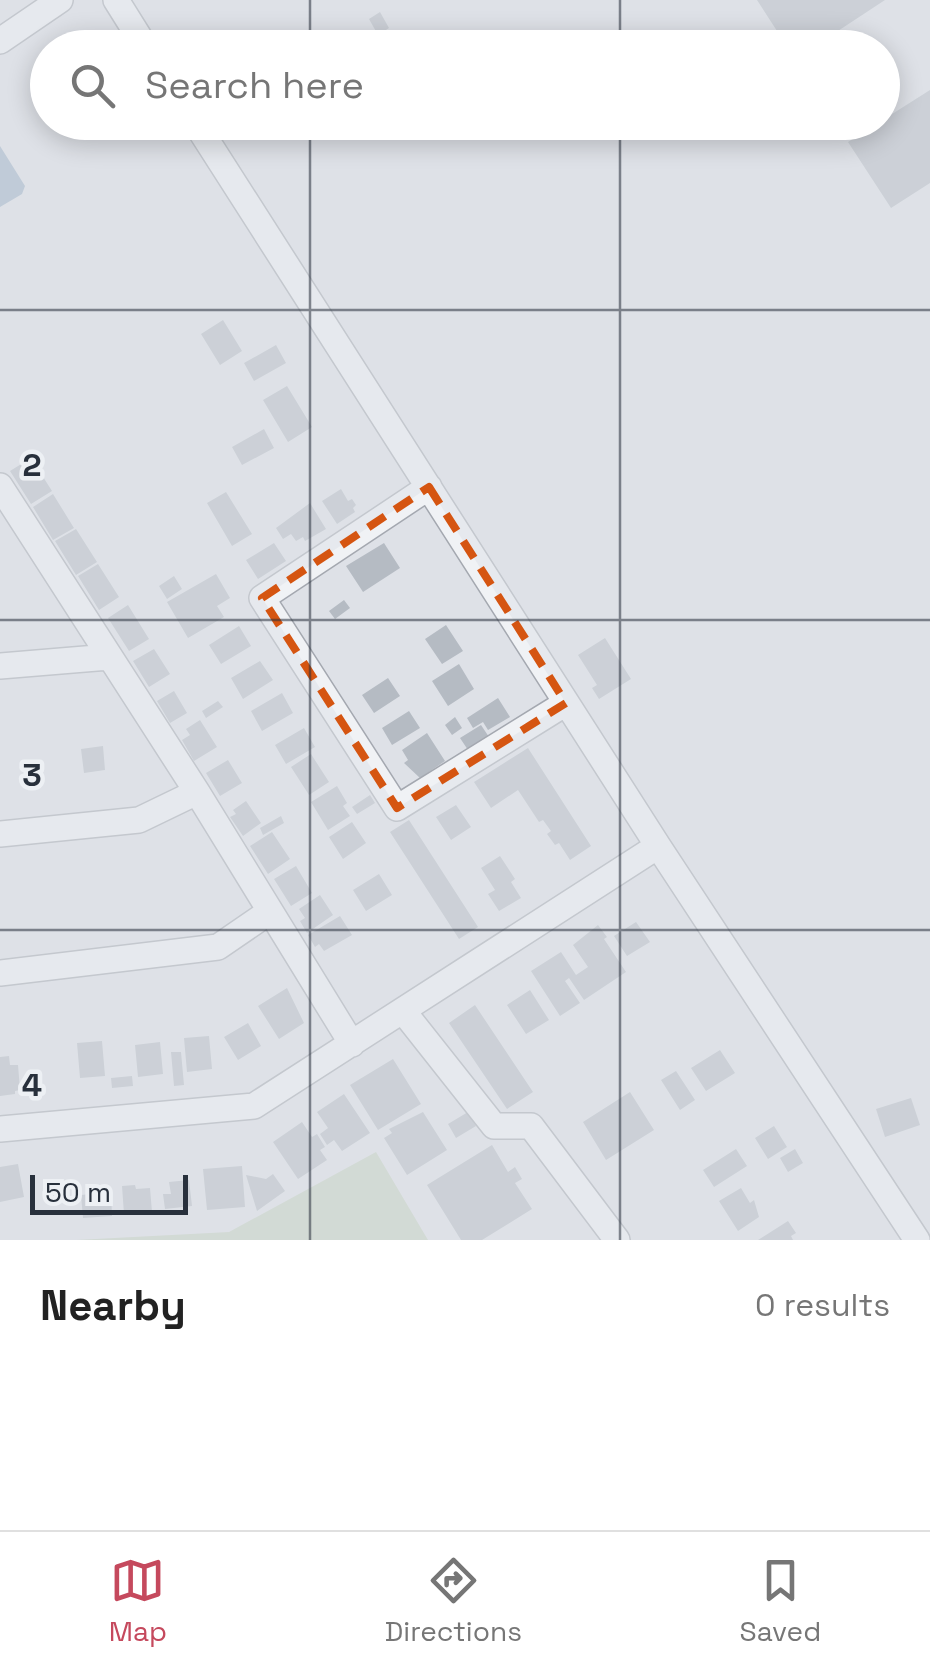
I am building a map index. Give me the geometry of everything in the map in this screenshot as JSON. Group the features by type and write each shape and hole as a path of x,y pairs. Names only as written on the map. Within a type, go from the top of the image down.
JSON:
{"street":[{"path":"0,41 60,0"},
{"path":"116,0 135,30"},
{"path":"206,140 916,1240"},
{"path":"0,486 197,792 352,1044"},
{"path":"429,488 262,598 398,808 566,702"},
{"path":"0,666 109,657"},
{"path":"0,834 139,820 197,792"},
{"path":"0,1129 254,1106 658,846"},
{"path":"0,973 218,947 270,912"},
{"path":"403,1010 494,1126 532,1126 618,1240"}],"highlighted area":[{"path":"429,487 566,703 397,808 262,598"}],"green space":[{"path":"376,1152 428,1240 76,1240 229,1232"}],"water":[{"path":"0,146 25,186 22,194 0,207"}],"building":[{"path":"757,0 885,0 839,30 776,30"},
{"path":"380,12 389,28 375,30 369,19"},
{"path":"930,90 930,183 891,208 848,142 900,140 900,109"},
{"path":"223,320 242,351 220,365 201,334"},
{"path":"276,345 286,363 254,381 244,363"},
{"path":"287,386 312,427 288,442 263,400"},
{"path":"264,429 274,448 242,465 232,447"},
{"path":"31,458 52,491 31,504 10,471"},
{"path":"341,489 348,501 352,499 356,505 355,512 337,524 322,501"},
{"path":"226,492 252,534 232,546 207,503"},
{"path":"53,494 74,528 53,540 33,507"},
{"path":"310,503 326,529 305,541 303,537 296,541 291,534 283,539 276,528"},
{"path":"76,529 97,562 76,575 55,541"},
{"path":"274,543 286,561 258,579 246,560"},
{"path":"384,543 400,568 363,592 346,566"},
{"path":"98,564 119,597 99,610 78,576"},
{"path":"216,574 230,598 217,606 224,617 188,638 167,602"},
{"path":"174,576 182,589 167,599 159,586"},
{"path":"344,600 350,608 335,619 329,611"},
{"path":"128,605 149,639 129,651 108,618"},
{"path":"446,625 463,651 442,664 425,639"},
{"path":"239,626 251,646 221,664 209,645"},
{"path":"605,638 631,679 599,699 592,688 597,685 578,655"},
{"path":"154,649 170,674 149,687 133,661"},
{"path":"260,661 273,680 243,699 231,678"},
{"path":"459,664 474,689 448,706 432,681"},
{"path":"388,678 400,696 374,713 362,695"},
{"path":"174,691 187,713 170,723 157,701"},
{"path":"282,693 293,713 262,731 251,711"},
{"path":"498,698 510,717 488,730 483,722 473,728 467,718"},
{"path":"218,701 223,707 206,718 202,711"},
{"path":"409,711 420,728 392,745 382,728"},
{"path":"455,717 462,728 452,735 445,725"},
{"path":"200,720 217,747 194,761 182,740 190,735 186,729"},
{"path":"481,725 489,737 468,750 460,738"},
{"path":"304,728 315,747 286,764 275,745"},
{"path":"427,733 445,761 420,778 404,763 408,760 402,750"},
{"path":"103,746 105,770 84,773 81,749"},
{"path":"528,748 591,846 570,860 559,843 555,845 547,834 551,831 543,820 539,822 518,790 491,808 474,782"},
{"path":"311,754 329,782 309,795 291,767"},
{"path":"228,760 242,783 220,796 206,773"},
{"path":"337,786 350,816 328,830 311,802"},
{"path":"370,795 375,803 357,814 352,807"},
{"path":"246,801 261,823 243,836 230,817"},
{"path":"456,805 471,827 451,840 436,817"},
{"path":"281,816 284,823 263,835 260,828"},
{"path":"409,820 478,927 459,939 390,832"},
{"path":"352,822 366,843 343,859 329,837"},
{"path":"272,832 290,859 268,874 250,846"},
{"path":"500,856 515,879 511,882 521,898 499,911 488,894 495,890 481,868"},
{"path":"296,866 312,893 291,906 274,879"},
{"path":"379,874 392,895 366,911 353,890"},
{"path":"320,895 333,915 307,933 299,909"},
{"path":"340,916 352,935 324,951 319,944 315,947 308,935"},
{"path":"636,922 650,942 627,956 614,936"},
{"path":"598,925 626,972 584,1000 569,978 565,981 580,1003 560,1016 531,971 561,952 576,975 588,967 573,945"},
{"path":"287,988 304,1023 279,1039 258,1006"},
{"path":"530,990 549,1020 526,1034 507,1005"},
{"path":"475,1005 533,1092 507,1109 449,1023"},
{"path":"248,1023 261,1046 238,1060 224,1037"},
{"path":"209,1036 212,1069 187,1072 184,1038"},
{"path":"102,1041 105,1076 80,1078 77,1043"},
{"path":"160,1042 163,1074 138,1077 135,1045"},
{"path":"720,1050 735,1073 706,1091 691,1068"},
{"path":"171,1052 181,1052 184,1085 174,1086"},
{"path":"9,1056 10,1065 18,1065 20,1090 0,1096 0,1057"},
{"path":"393,1059 421,1104 378,1130 350,1085"},
{"path":"676,1071 695,1100 680,1110 661,1080"},
{"path":"132,1076 133,1086 112,1088 111,1078"},
{"path":"630,1092 654,1130 606,1160 583,1122"},
{"path":"344,1094 370,1133 342,1151 334,1140 327,1145 320,1134 328,1128 317,1112"},
{"path":"911,1098 920,1125 885,1137 876,1109"},
{"path":"423,1112 447,1150 407,1175 384,1138 392,1133 389,1129"},
{"path":"468,1112 476,1126 456,1138 448,1124"},
{"path":"302,1122 312,1137 317,1134 327,1160 298,1179 273,1142"},
{"path":"774,1126 787,1147 768,1159 755,1138"},
{"path":"492,1145 508,1172 515,1167 522,1179 515,1183 532,1209 482,1240 461,1240 427,1185"},
{"path":"736,1149 747,1166 714,1187 703,1170"},
{"path":"795,1149 803,1163 788,1172 780,1158"},
{"path":"18,1164 24,1197 0,1202 0,1167"},
{"path":"242,1166 245,1207 207,1210 203,1169"},
{"path":"273,1174 285,1191 257,1211 246,1175 266,1179"},
{"path":"189,1180 192,1206 165,1209 163,1194 171,1194 169,1182"},
{"path":"135,1185 136,1189 150,1188 152,1212 124,1214 122,1186"},
{"path":"741,1188 750,1203 754,1200 759,1217 738,1231 719,1201"},
{"path":"111,1192 112,1216 83,1218 81,1195"},
{"path":"788,1221 796,1233 791,1236 793,1240 758,1240"}]}
